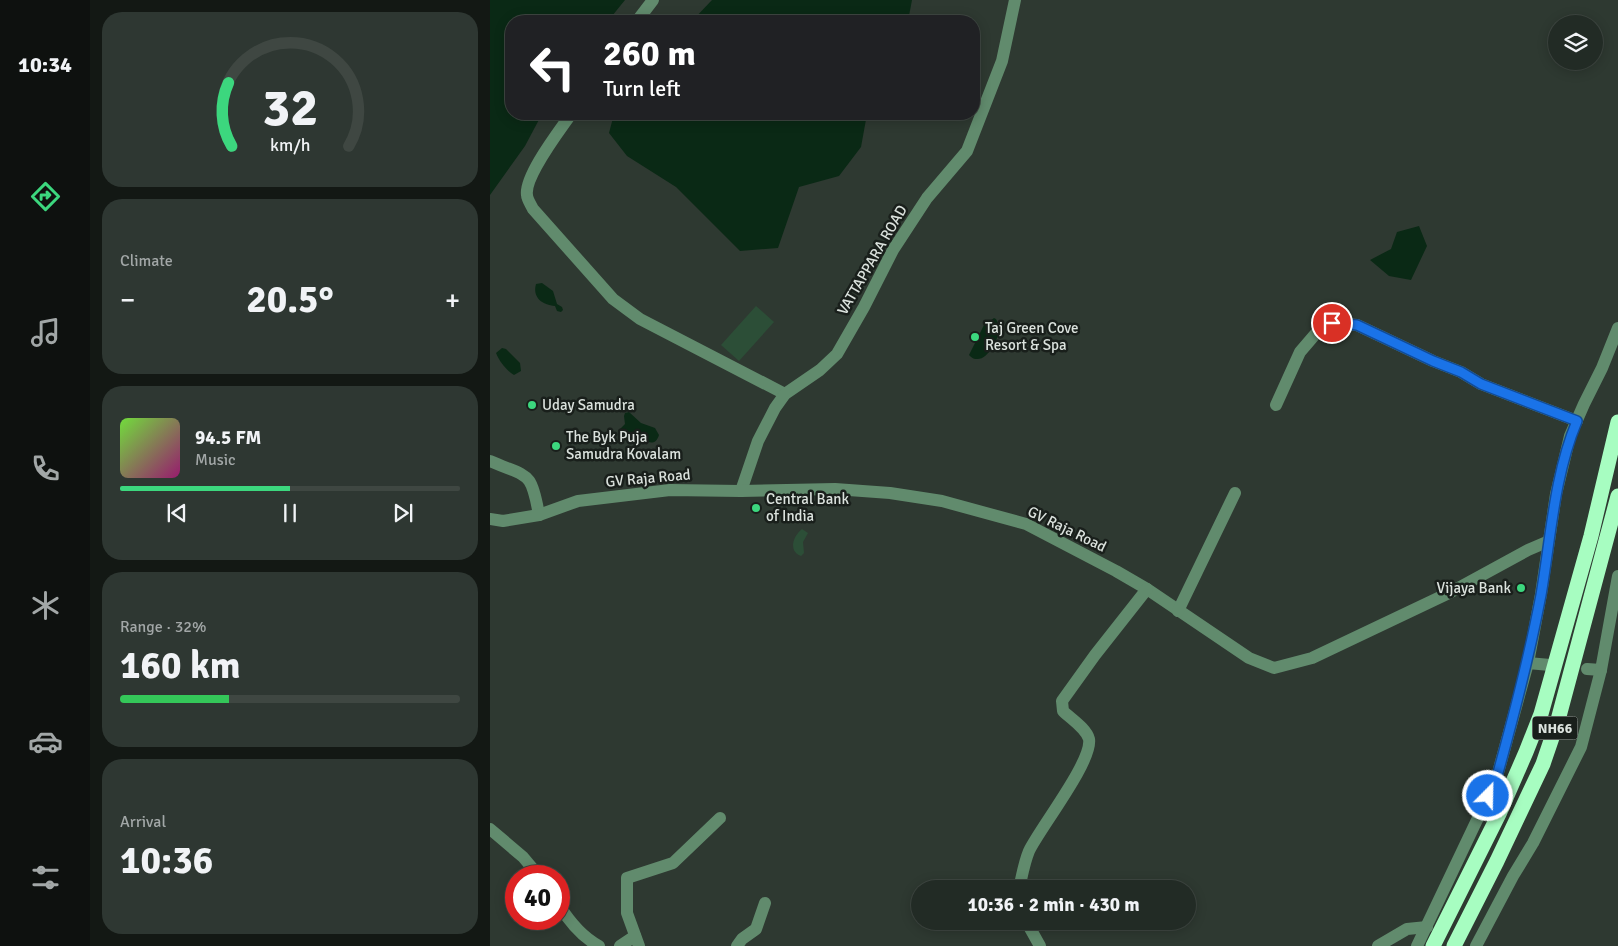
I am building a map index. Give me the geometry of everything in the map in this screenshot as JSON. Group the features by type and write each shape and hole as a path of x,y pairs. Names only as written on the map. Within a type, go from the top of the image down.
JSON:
{"highway":[{"name":"NH66","path":"1433,946 1500,814 1541,714 1591,536 1618,422"},
{"name":"NH66","path":"1454,946 1543,764 1558,720 1618,496"},
{"path":"1591,536 1607,541"}],"street":[{"path":"642,15 653,0"},
{"name":"VATTAPPARA ROAD","path":"980,117 1002,61 1015,0"},
{"path":"567,120 540,158 529,181 526,194 533,209 613,299 640,320 785,394"},
{"name":"VATTAPPARA ROAD","path":"741,491 758,442 775,408 785,394 820,370 837,354 864,308 893,250 927,198 967,150 979,120"},
{"path":"1276,405 1300,352 1318,331 1332,323 1357,325 1433,361 1461,372 1481,384 1577,421"},
{"path":"1417,946 1496,780 1528,663 1556,494 1570,436 1602,368 1618,328"},
{"path":"490,461 525,475 531,481 535,491 539,515"},
{"name":"GV Raja Road","path":"490,519 503,521 539,515 578,501 661,491 835,490 890,493 942,501 1026,524 1116,571 1249,658 1274,668 1312,658 1451,592 1528,550 1549,542"},
{"path":"1178,611 1235,493"},
{"path":"1476,946 1512,876 1533,843 1580,746 1601,670 1618,576"},
{"path":"1022,880 1030,851 1088,751 1088,739 1084,731 1063,711 1062,701 1147,590"},
{"path":"1528,663 1550,665"},
{"path":"1587,670 1601,670"},
{"path":"620,946 637,941 627,913 627,878 673,863 720,818"},
{"path":"490,830 523,857 529,865"},
{"path":"737,946 742,939 756,929 765,903"},
{"path":"570,919 578,930 599,946"},
{"path":"1378,946 1407,929 1427,927"},
{"path":"1031,930 1040,946"}],"shaded area":[{"path":"490,0 625,0 613,15 505,15 505,120 539,120 525,146 490,195"},
{"path":"712,0 912,0 909,15 698,15"},
{"path":"612,120 866,120 861,147 839,176 799,187 778,248 740,251 676,187 627,156 609,133"},
{"path":"1419,226 1427,246 1411,280 1389,276 1370,260 1391,249 1397,232"},
{"path":"542,283 553,291 557,304 562,307 563,310 561,312 557,311 555,306 546,304 537,297 536,284"},
{"path":"756,306 774,322 739,361 721,345"},
{"path":"994,318 999,327 998,337 985,356 980,359 973,358 969,355 986,321"},
{"path":"502,348 506,349 520,363 521,371 514,375 503,366 496,353"},
{"path":"629,412 641,423 655,428 659,435 655,441 650,442 621,434 619,430 625,424 625,413"},
{"path":"802,529 808,533 803,542 804,553 801,556 794,551 793,543 796,535"}],"place":[{"name":"Taj Green Cove Resort & Spa","path":"975,337"},
{"name":"Uday Samudra","path":"532,405"},
{"name":"The Byk Puja Samudra Kovalam","path":"556,446"},
{"name":"Central Bank of India","path":"756,508"},
{"name":"Vijaya Bank","path":"1521,588"}],"route":[{"path":"1332,323 1357,325 1433,361 1461,372 1481,384 1577,421 1570,436 1556,494 1541,594 1528,663 1496,780 1488,796"}]}
